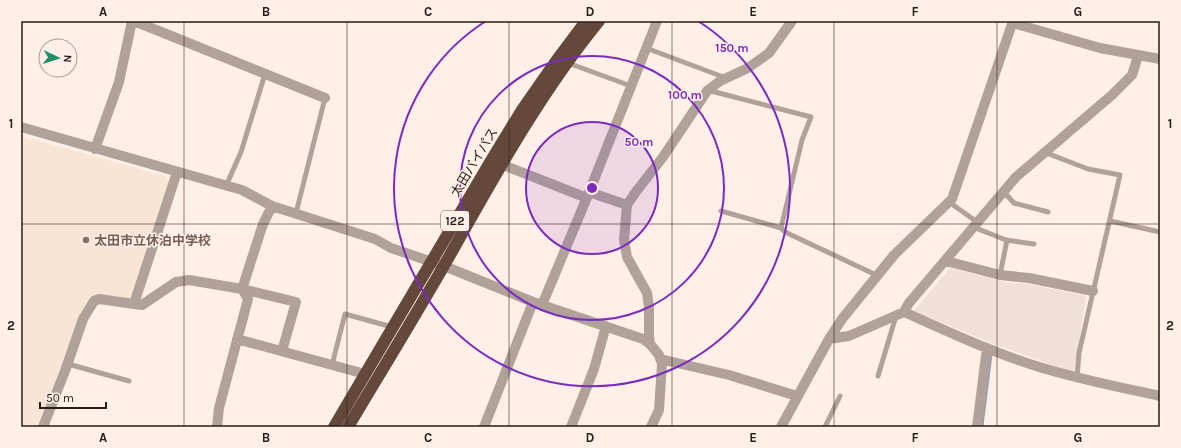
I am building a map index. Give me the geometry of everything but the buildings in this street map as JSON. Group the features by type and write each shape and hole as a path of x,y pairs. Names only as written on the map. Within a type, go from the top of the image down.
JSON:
{"highway":[{"name":"太田バイパス","path":"334,427 430,262 522,110 586,21"},
{"name":"太田バイパス","path":"348,427 444,266 501,164 537,107 599,21"}],"street":[{"path":"95,149 119,82 133,21 325,98"},
{"path":"484,427 588,195 657,21"},
{"path":"651,427 659,410 662,364 650,344 648,336 649,307 647,293 627,257 624,240 627,206 635,193 663,157 707,91 720,81 748,68 769,53 792,21"},
{"path":"781,427 842,318 875,276 894,255 952,199 1013,22 1100,48 1160,59"},
{"path":"829,339 849,336 900,314 1016,177 1112,95 1132,75 1138,56"},
{"path":"21,127 242,190 272,206 375,238 390,248 444,266 538,304 643,339 650,344"},
{"path":"501,164 588,195 627,206"},
{"path":"134,304 177,172"},
{"path":"217,427 219,408 248,299 242,289 263,224 272,206"},
{"path":"946,260 1000,275 1029,278 1093,291"},
{"path":"43,427 68,364 83,319 94,301 99,300 142,305 176,282 189,280 242,289 296,302 282,351"},
{"path":"900,314 1034,366 1077,378 1160,396"},
{"path":"571,427 594,369 606,326"},
{"path":"237,339 365,374"},
{"path":"977,427 988,348"},
{"path":"660,359 729,376 797,396"}],"lane":[{"path":"646,48 726,78"},
{"path":"568,63 632,86"},
{"path":"226,186 241,152 265,74"},
{"path":"707,91 811,117 802,140 781,228"},
{"path":"296,213 325,98"},
{"path":"1044,152 1088,169 1120,175 1079,353 1077,378"},
{"path":"1003,191 1014,203 1048,212"},
{"path":"949,202 975,225 1007,240 1034,244"},
{"path":"721,211 781,228 785,232 872,272 875,276"},
{"path":"1110,221 1160,232"},
{"path":"1000,275 1007,240"},
{"path":"332,365 346,314 392,327"},
{"path":"878,376 900,314"},
{"path":"68,364 129,381"},
{"path":"824,427 840,396"}],"shaded area":[{"name":"太田市立休泊中学校","path":"21,136 165,176 169,183 132,300 90,297 71,341 39,427 21,426"},
{"path":"950,268 1008,283 1028,284 1086,296 1074,373 994,344 914,311"}],"waterway":[{"path":"982,427 991,356"}],"place":[{"name":"太田市立休泊中学校","path":"86,240"}]}
